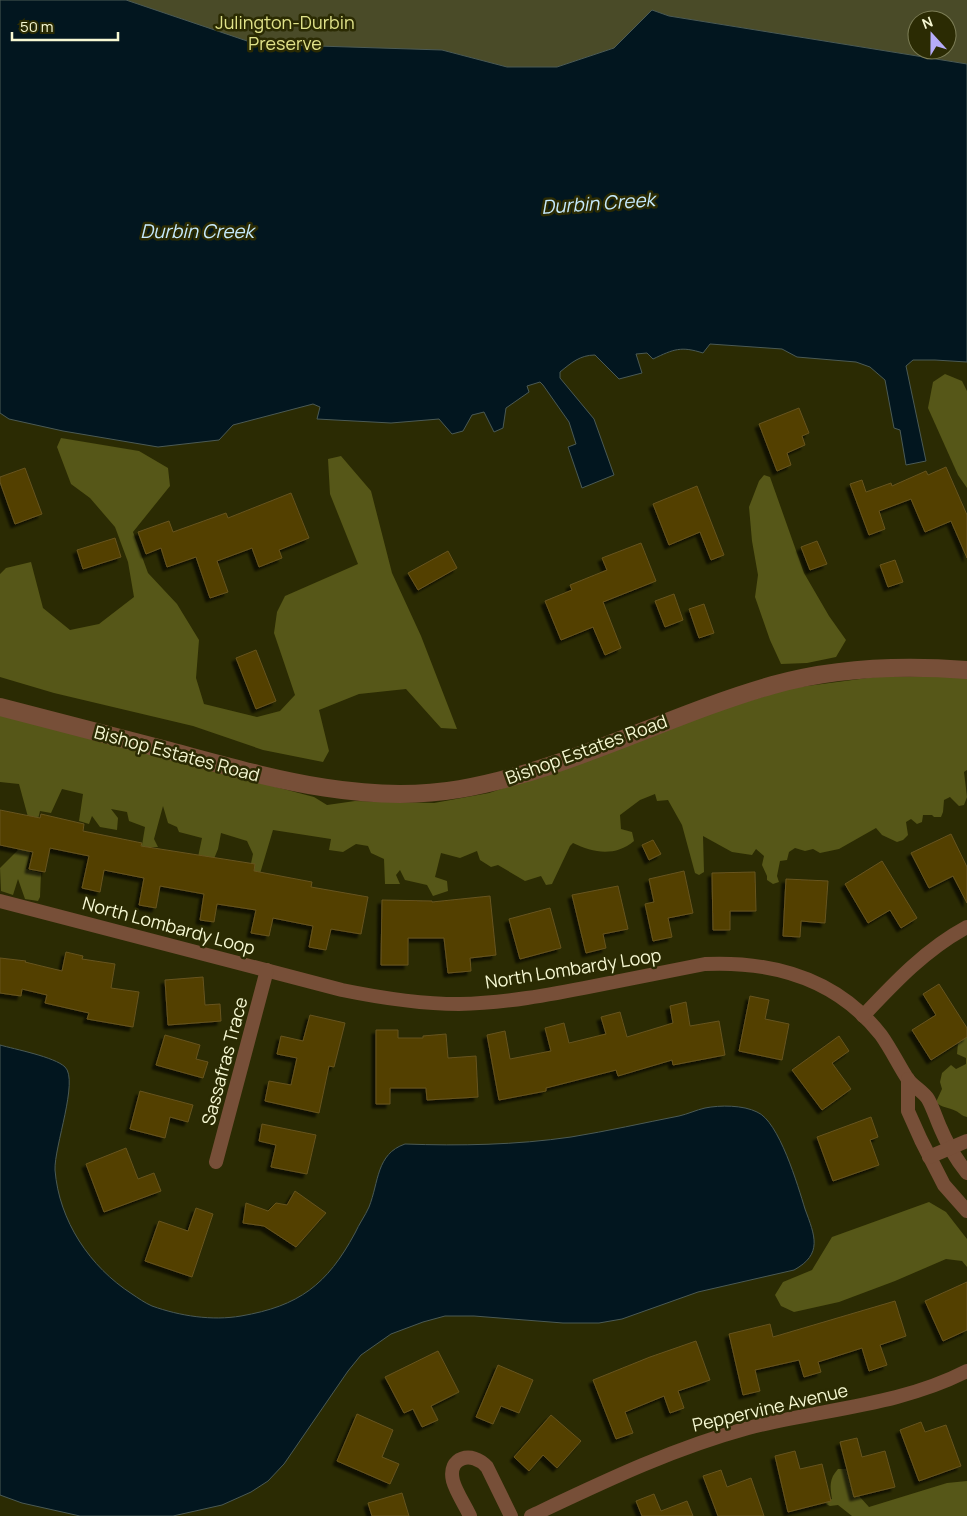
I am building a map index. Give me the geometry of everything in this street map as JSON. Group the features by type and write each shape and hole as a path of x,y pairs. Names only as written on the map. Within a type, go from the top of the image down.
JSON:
{"street":[{"name":"Bishop Estates Road","path":"0,707 258,775 316,787 358,792 430,793 487,784 538,770 602,748 662,722 775,684 822,674 857,670 917,667 967,670"},
{"name":"North Lombardy Loop","path":"0,901 342,990 381,998 419,1002 458,1004 536,997 705,964 757,965 795,974 841,998 863,1016 880,1035 908,1079 927,1098 953,1153 967,1173"},
{"path":"863,1016 910,967 929,951 967,927"},
{"name":"Sassafras Trace","path":"216,1162 267,970"},
{"path":"908,1079 908,1111 944,1185 967,1211"},
{"path":"932,1163 953,1153 967,1141"},
{"path":"944,1185 967,1177"},
{"name":"Peppervine Avenue","path":"531,1516 665,1454 714,1437 751,1427 915,1392 952,1379 967,1371"},
{"path":"470,1516 453,1481 452,1473 454,1464 461,1459 471,1457 481,1460 487,1467 511,1516"}],"green space":[{"name":"Julington-Durbin Preserve","path":"126,0 967,0 967,64 942,60 957,60 957,10 907,10 907,54 669,16 652,10 614,48 557,67 507,67 442,50 281,69 193,23"}],"shaded area":[{"path":"945,374 962,381 967,391 967,488 958,475 928,408 933,382"},
{"path":"61,438 139,451 168,468 170,486 133,532 148,573 177,604 199,640 196,678 204,704 257,717 280,711 295,695 274,633 277,612 285,596 358,564 330,494 328,459 341,456 371,491 392,573 421,636 457,729 441,728 406,689 359,694 319,710 329,751 323,762 263,750 193,726 54,693 0,677 0,574 6,568 31,562 43,608 70,630 99,624 134,597 128,562 115,527 90,498 71,484 57,447"},
{"path":"764,475 770,477 804,573 829,616 846,640 836,657 807,663 781,664 770,640 755,597 758,575 749,507 759,481"},
{"path":"875,677 967,677 967,770 964,772 967,797 964,805 959,806 950,797 944,800 941,817 923,815 922,822 917,824 911,819 906,822 908,835 903,840 897,842 882,835 876,828 839,849 820,853 813,849 805,851 795,848 789,852 787,860 780,861 777,876 779,882 773,884 767,880 762,865 764,856 756,849 752,855 732,852 703,836 704,872 699,875 695,873 682,825 668,800 657,801 655,794 640,800 620,815 621,829 632,832 634,841 619,849 604,852 588,849 573,843 552,884 546,885 541,876 525,881 498,865 491,867 480,860 477,851 460,858 441,853 435,877 447,881 448,891 433,896 427,885 405,880 400,870 396,875 400,884 385,884 384,859 371,853 368,846 356,844 343,852 329,850 331,839 273,830 259,877 250,868 253,854 247,841 221,833 218,849 204,883 195,871 202,838 179,832 177,827 168,823 163,806 154,839 158,847 151,847 147,854 141,851 145,827 129,821 127,812 111,809 118,818 117,830 100,827 92,816 89,824 79,821 83,794 62,789 51,813 40,811 26,869 41,873 40,897 38,901 25,899 18,879 13,895 1,891 0,868 19,849 28,817 19,784 0,782 0,715 314,797 327,805 355,801 434,803 489,793 572,765 712,712 792,688"},
{"path":"967,1036 967,1117 936,1102 942,1089 940,1082 942,1073 951,1065 956,1069 966,1064 966,1058 957,1054 958,1043"},
{"path":"929,1202 946,1212 967,1239 967,1267 962,1261 946,1259 839,1302 794,1312 781,1306 775,1295 783,1282 812,1270 832,1237"},
{"path":"838,1469 846,1469 851,1487 869,1507 947,1483 967,1481 967,1516 852,1516 838,1505 830,1506 824,1503 824,1501 832,1499 831,1483"}],"water":[{"name":"Durbin Creek","path":"0,0 126,0 256,44 442,50 507,67 557,67 614,48 652,10 669,16 907,54 907,60 942,60 967,64 967,362 913,360 906,366 926,461 906,465 900,430 894,428 885,380 870,367 856,362 797,357 782,349 710,344 703,353 683,349 653,359 647,353 636,354 642,373 619,379 595,355 580,358 560,372 560,378 594,419 614,475 582,488 568,447 576,444 569,422 540,382 527,386 529,392 506,408 503,428 494,432 484,412 472,415 463,431 452,434 439,419 391,423 317,419 320,407 313,404 233,425 219,440 158,447 63,431 9,419 0,413"},
{"path":"0,1045 53,1060 65,1067 69,1074 68,1099 55,1170 58,1189 70,1225 90,1256 117,1283 149,1305 163,1310 207,1318 241,1316 279,1306 309,1290 334,1266 344,1251 369,1207 384,1162 396,1149 405,1144 488,1144 550,1140 612,1130 717,1106 738,1107 757,1112 773,1128 787,1155 812,1228 814,1236 813,1251 803,1264 794,1270 698,1292 622,1319 599,1323 563,1323 474,1316 445,1316 391,1334 361,1355 284,1464 268,1481 251,1492 222,1505 173,1516 80,1516 22,1503 0,1495"}],"building":[{"path":"799,408 809,433 802,436 805,445 787,453 791,465 777,471 759,424"},
{"path":"946,467 967,515 967,558 951,521 925,532 911,499 879,511 885,529 869,535 850,484 862,480 866,492 891,483 892,486 926,471 928,475"},
{"path":"25,468 42,514 15,524 0,482 0,477"},
{"path":"697,486 724,555 711,560 700,532 669,545 653,504"},
{"path":"291,493 309,538 279,550 282,558 259,567 252,548 217,561 228,592 210,598 196,557 167,567 161,548 146,554 138,532 169,521 173,532 226,513 228,518"},
{"path":"115,538 121,557 83,569 77,550"},
{"path":"817,541 827,564 810,570 801,547"},
{"path":"641,543 656,581 603,602 621,648 605,655 593,627 561,640 545,601 572,590 570,585 607,570 602,558"},
{"path":"448,551 457,568 418,590 408,573"},
{"path":"895,560 903,582 888,587 880,565"},
{"path":"674,594 683,620 665,627 655,601"},
{"path":"704,604 714,633 699,638 689,609"},
{"path":"256,650 276,701 256,709 236,658"},
{"path":"0,810 40,818 41,814 84,824 83,831 142,843 141,846 255,864 254,871 312,882 311,887 368,897 361,934 331,929 326,950 309,947 313,926 273,918 269,936 251,933 256,910 217,904 214,922 200,920 204,894 160,886 156,908 139,905 144,878 104,870 100,892 82,888 89,856 50,848 45,872 29,869 33,852 0,845"},
{"path":"951,834 967,867 967,903 953,876 929,888 911,853"},
{"path":"653,840 661,854 649,860 642,845"},
{"path":"882,861 917,918 901,928 890,910 868,923 845,884"},
{"path":"684,871 693,913 668,918 672,937 653,941 645,904 654,902 649,879"},
{"path":"755,872 756,911 730,911 730,930 713,930 712,873"},
{"path":"786,879 828,881 825,923 801,921 800,937 783,936"},
{"path":"618,886 628,929 603,934 606,948 586,953 572,895"},
{"path":"490,896 496,955 470,958 471,971 448,973 444,938 408,938 408,965 381,965 382,900 432,902"},
{"path":"550,908 561,948 520,959 509,919"},
{"path":"66,952 83,956 82,959 115,964 111,988 139,992 133,1027 87,1019 89,1013 45,1003 47,995 22,989 21,996 0,993 0,958 26,961 62,971"},
{"path":"203,977 205,1005 220,1004 221,1021 168,1025 165,980"},
{"path":"939,984 967,1028 967,1037 931,1060 912,1030 936,1015 923,994"},
{"path":"750,996 769,1000 765,1019 789,1024 782,1060 739,1051"},
{"path":"686,1002 690,1026 719,1021 725,1055 673,1065 672,1060 618,1076 616,1070 546,1088 546,1091 499,1100 487,1035 505,1031 510,1059 551,1051 545,1028 564,1023 569,1043 606,1034 601,1017 620,1012 627,1037 673,1023 670,1006"},
{"path":"310,1015 345,1023 334,1067 329,1066 319,1113 265,1101 269,1081 291,1085 297,1058 277,1054 281,1036 303,1041"},
{"path":"376,1030 398,1030 398,1038 423,1038 423,1036 446,1034 448,1058 476,1056 478,1097 427,1100 426,1088 390,1088 390,1104 376,1104"},
{"path":"165,1035 200,1045 196,1059 208,1062 203,1078 156,1065"},
{"path":"839,1036 849,1051 832,1063 851,1089 822,1110 792,1070"},
{"path":"140,1091 193,1105 188,1122 170,1117 165,1138 130,1129"},
{"path":"871,1117 878,1137 870,1140 879,1165 833,1181 817,1137"},
{"path":"262,1124 316,1135 307,1174 271,1167 276,1145 259,1141"},
{"path":"126,1148 138,1179 154,1173 161,1191 104,1212 86,1164"},
{"path":"295,1191 326,1213 296,1247 264,1226 243,1223 246,1203 268,1211 276,1203 287,1205"},
{"path":"196,1208 213,1214 192,1277 145,1261 159,1221 188,1231"},
{"path":"967,1282 967,1330 943,1341 925,1301"},
{"path":"895,1301 906,1336 880,1345 887,1365 869,1371 862,1348 818,1362 821,1372 804,1377 799,1360 755,1370 760,1391 743,1395 729,1334 770,1324 773,1337"},
{"path":"696,1341 710,1380 678,1391 684,1408 670,1413 664,1396 625,1412 633,1433 616,1439 593,1380"},
{"path":"438,1351 459,1392 431,1406 438,1420 422,1427 413,1409 404,1413 385,1377"},
{"path":"498,1365 533,1380 519,1413 501,1406 493,1424 476,1417"},
{"path":"357,1414 393,1430 382,1457 399,1464 390,1484 337,1461"},
{"path":"551,1415 581,1441 557,1468 543,1455 529,1471 514,1457"},
{"path":"921,1422 925,1432 946,1425 961,1466 919,1481 900,1430"},
{"path":"857,1438 862,1457 885,1451 895,1487 854,1497 840,1442"},
{"path":"795,1451 800,1469 822,1464 831,1501 788,1512 775,1456"},
{"path":"721,1470 727,1487 751,1478 764,1516 718,1516 703,1476"},
{"path":"402,1493 409,1516 372,1516 368,1503"},
{"path":"654,1494 661,1511 687,1501 693,1516 642,1516 636,1501"}]}
